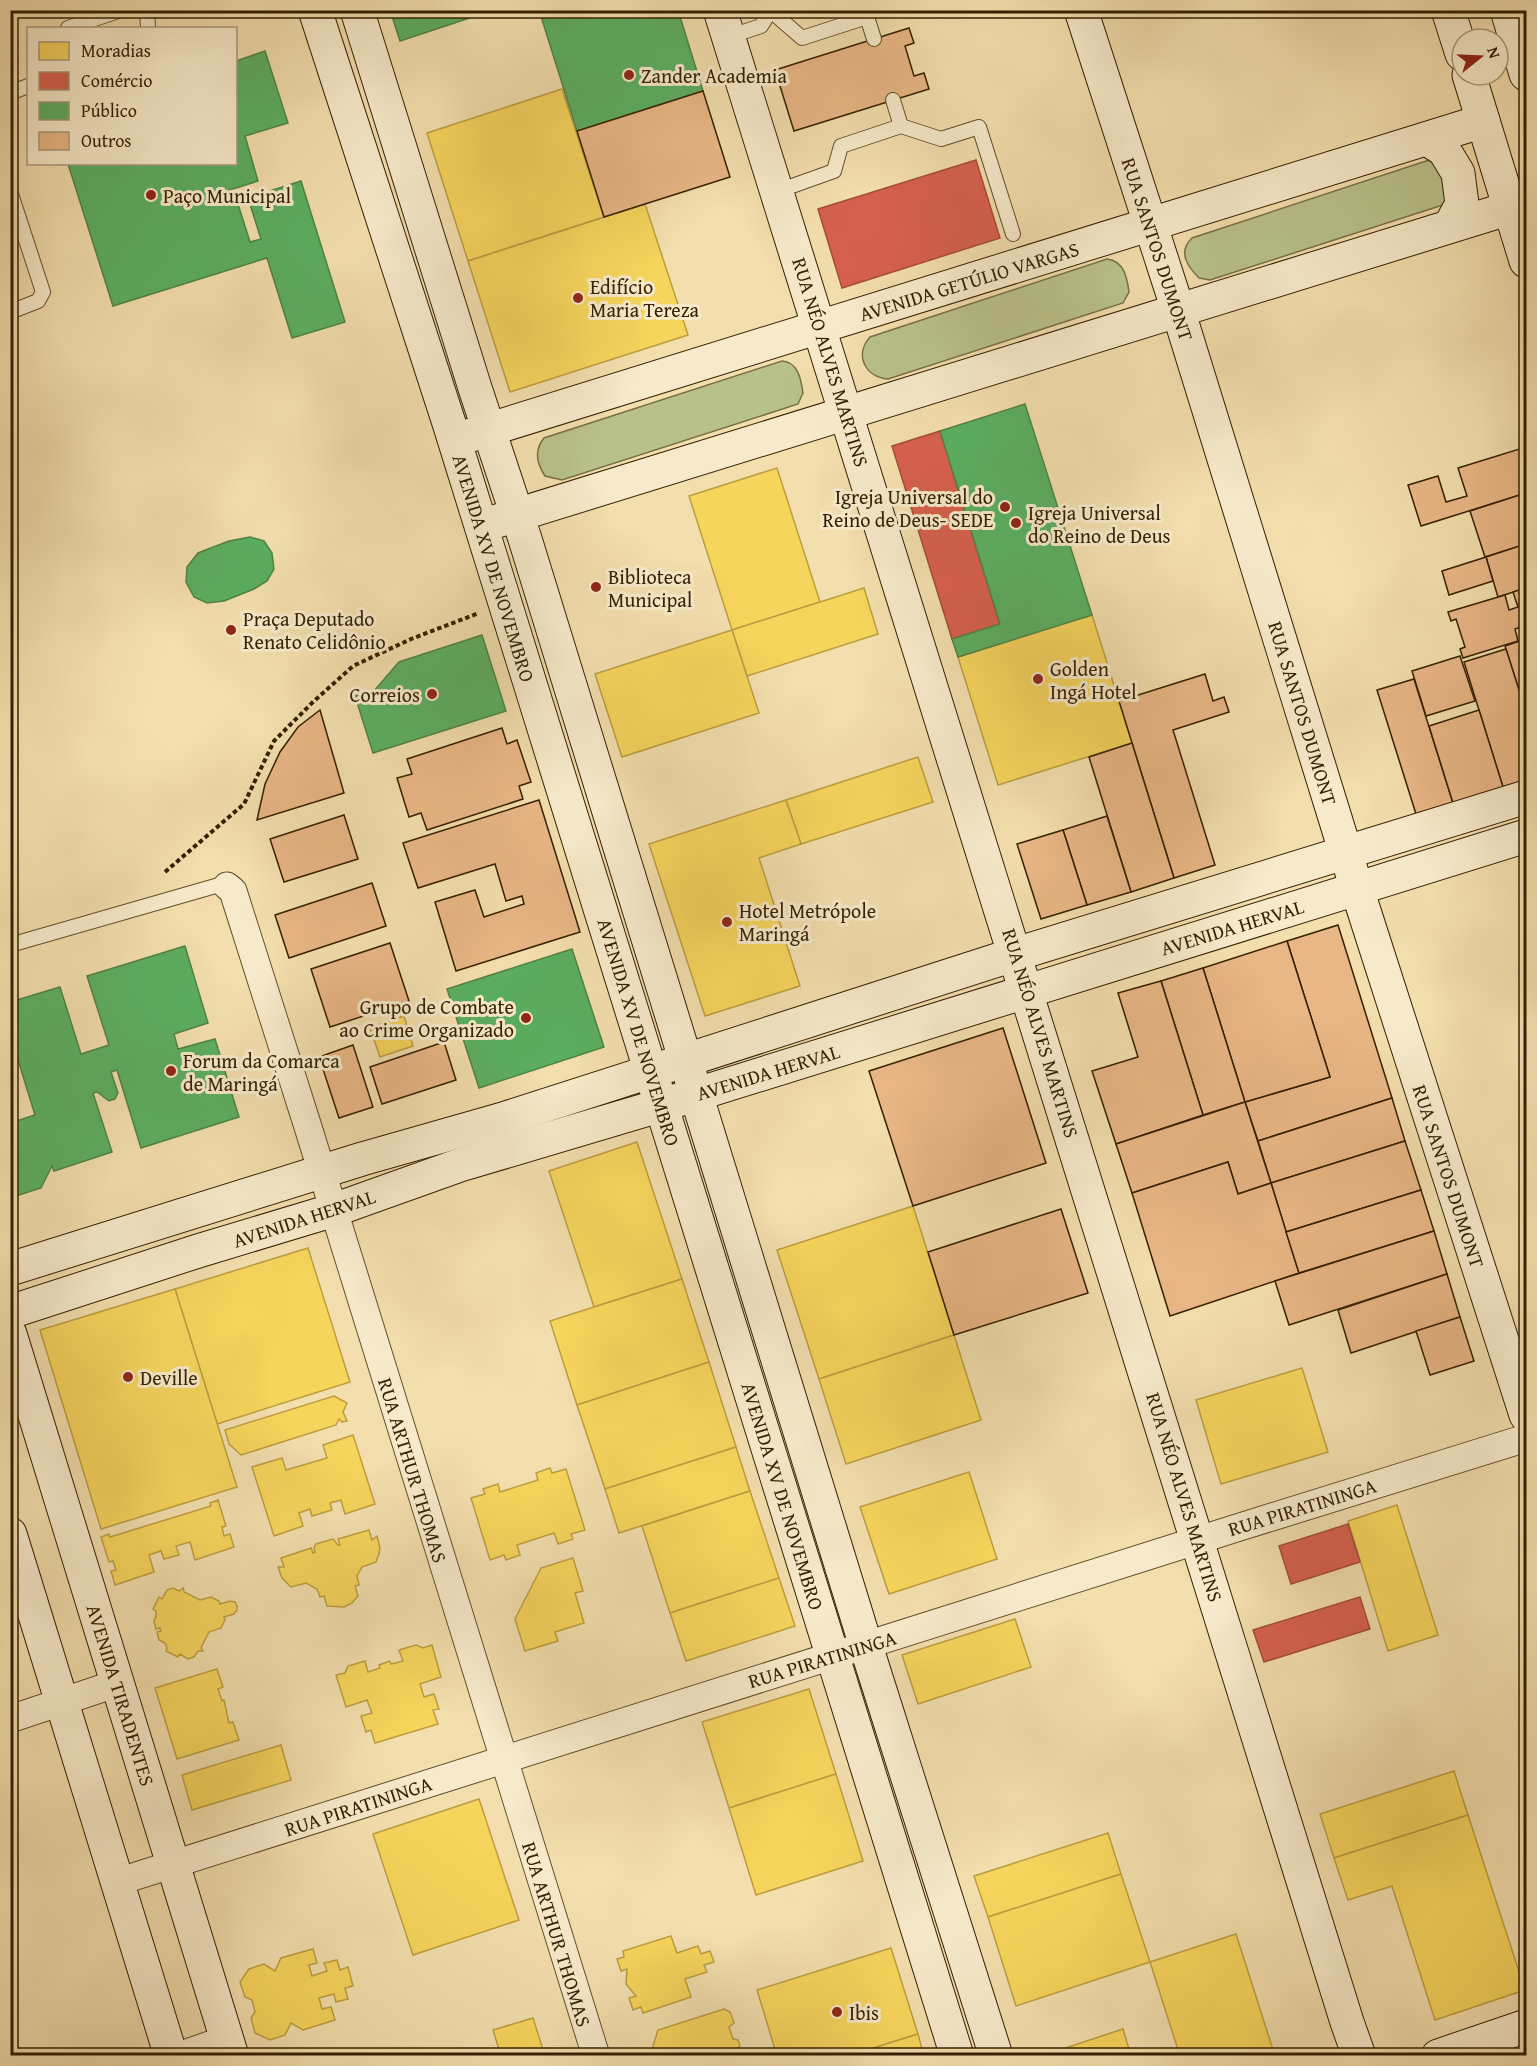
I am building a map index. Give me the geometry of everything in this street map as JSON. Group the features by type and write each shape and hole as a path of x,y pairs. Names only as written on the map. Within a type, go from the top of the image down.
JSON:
{"main road":[{"name":"AVENIDA XV DE NOVEMBRO","path":"315,10 481,526 957,2055"},
{"name":"AVENIDA XV DE NOVEMBRO","path":"357,10 528,550 866,1646 996,2055"},
{"name":"RUA SANTOS DUMONT","path":"1081,10 1178,310 1357,889 1527,1415"},
{"path":"1448,10 1453,27"},
{"path":"1507,10 1527,74"},
{"name":"RUA NÉO ALVES MARTINS","path":"724,24 848,413 1359,2055"},
{"path":"1472,87 1527,261"},
{"name":"AVENIDA GETÚLIO VARGAS","path":"454,440 1483,121"},
{"path":"1427,139 1444,150 1458,173 1462,204 1450,226"},
{"path":"481,526 1510,208"},
{"name":"AVENIDA HERVAL","path":"10,1269 322,1172 506,1118 1016,954 1346,852 1520,803"},
{"name":"AVENIDA HERVAL","path":"10,1312 334,1210 460,1166 1527,836"},
{"path":"1154,951 1199,899"},
{"path":"844,1010 894,1033"},
{"path":"460,1166 506,1118"},
{"path":"128,1233 198,1251"},
{"name":"AVENIDA TIRADENTES","path":"10,1334 229,2047"},
{"path":"10,1534 171,2055"},
{"path":"1438,2055 1527,2026"}],"street":[{"name":"RUA ARTHUR THOMAS","path":"227,886 233,891 334,1210 596,2055"},
{"name":"RUA PIRATININGA","path":"117,1882 1527,1438"},
{"path":"10,1719 117,1683"},
{"path":"178,2055 229,2047"}],"lane":[{"path":"71,27 121,10"},
{"path":"147,10 148,27"},
{"path":"724,24 761,26 771,11 802,38 868,14 874,39"},
{"path":"10,93 27,86"},
{"path":"893,100 901,126"},
{"path":"778,191 834,171 841,146 901,126 941,139 979,127 1013,234"},
{"path":"10,191 43,292 38,301 10,312"},
{"path":"10,945 167,898 219,885 227,886"}],"path":[{"path":"165,872 244,804 274,741 353,666 411,639 505,603"}],"green space":[{"path":"1429,160 1445,169 1446,204 1210,280 1199,278 1186,259 1185,249 1192,238"},
{"path":"1107,259 1121,266 1126,275 1129,292 1123,303 888,379 873,374 864,364 863,351 870,337"},
{"path":"782,361 792,364 800,377 803,393 798,404 562,480 545,476 540,467 538,452 544,438"}],"building: Moradias":[{"path":"562,89 604,217 468,261 427,133"},
{"name":"Edifício Maria Tereza","path":"645,204 688,335 510,392 468,261"},
{"path":"777,468 820,602 732,630 689,496"},
{"path":"864,588 878,634 747,676 732,630"},
{"name":"Golden Ingá Hotel","path":"1092,615 1132,743 998,785 958,657"},
{"path":"732,630 759,713 622,757 595,674"},
{"path":"918,757 933,802 801,844 786,800"},
{"name":"Hotel Metrópole Maringá","path":"786,800 801,844 759,858 800,986 705,1016 649,844"},
{"path":"404,1016 413,1046 380,1057 370,1028"},
{"path":"637,1142 682,1279 594,1307 549,1171"},
{"path":"913,1206 954,1335 819,1379 777,1250"},
{"path":"308,1248 350,1382 217,1424 175,1289"},
{"path":"682,1279 709,1362 577,1405 550,1321"},
{"name":"Deville","path":"175,1289 237,1487 101,1529 40,1330"},
{"path":"954,1335 981,1420 846,1464 819,1379"},
{"path":"709,1362 736,1447 605,1489 577,1405"},
{"path":"1302,1368 1328,1452 1221,1484 1196,1400"},
{"path":"334,1396 347,1403 343,1412 347,1421 342,1422 339,1419 336,1425 241,1455 229,1444 225,1430"},
{"path":"353,1435 375,1504 345,1514 341,1500 330,1503 332,1510 312,1516 310,1509 299,1513 303,1526 274,1536 252,1467 282,1458 286,1470 327,1458 323,1445"},
{"path":"736,1447 750,1491 619,1533 605,1489"},
{"path":"550,1468 552,1473 566,1469 585,1530 571,1534 573,1539 558,1544 554,1533 517,1545 520,1555 506,1560 504,1555 490,1560 471,1498 485,1494 483,1489 498,1484 500,1492 538,1480 536,1473"},
{"path":"969,1472 997,1559 889,1594 860,1507"},
{"path":"750,1491 779,1578 670,1613 642,1526"},
{"path":"218,1500 226,1526 222,1527 224,1536 230,1534 234,1547 195,1560 190,1542 176,1546 179,1555 164,1559 161,1551 149,1555 154,1572 115,1585 111,1571 116,1570 113,1561 109,1562 101,1537 109,1534 110,1537 211,1506 210,1503"},
{"path":"1397,1505 1438,1635 1388,1651 1348,1521"},
{"path":"369,1530 372,1540 377,1536 379,1554 376,1562 362,1567 357,1576 359,1585 355,1586 358,1596 352,1603 344,1607 327,1606 324,1596 320,1597 317,1589 306,1583 291,1587 282,1578 278,1567 284,1567 281,1558 311,1548 313,1553 316,1544 333,1539 340,1545 338,1539"},
{"path":"573,1558 583,1591 575,1593 584,1623 555,1632 558,1641 525,1651 515,1619 541,1568"},
{"path":"779,1578 795,1626 686,1661 670,1613"},
{"path":"173,1588 179,1591 183,1588 184,1592 200,1600 211,1597 220,1604 230,1601 235,1602 237,1606 234,1614 224,1617 221,1628 209,1632 201,1648 203,1651 198,1651 194,1657 188,1659 180,1654 178,1657 166,1651 165,1643 159,1640 157,1632 161,1631 160,1628 156,1629 154,1621 156,1611 153,1609 159,1597 162,1599 167,1590"},
{"path":"1015,1619 1031,1667 918,1704 902,1655"},
{"path":"416,1645 423,1648 432,1645 441,1677 420,1684 424,1697 434,1694 439,1709 433,1710 438,1724 375,1743 371,1730 366,1732 361,1716 372,1713 367,1700 346,1707 336,1675 345,1673 348,1666 365,1661 368,1672 390,1661 391,1664 403,1661 399,1650"},
{"path":"217,1669 223,1687 218,1689 222,1701 224,1700 229,1723 233,1722 239,1740 177,1759 155,1688"},
{"path":"809,1689 836,1774 729,1808 702,1722"},
{"path":"281,1745 291,1780 192,1810 182,1775"},
{"path":"1454,1771 1468,1815 1334,1858 1320,1814"},
{"path":"836,1774 863,1861 756,1895 729,1808"},
{"path":"479,1799 519,1920 413,1955 373,1834"},
{"path":"1468,1815 1525,1990 1435,2020 1392,1886 1348,1900 1334,1858"},
{"path":"1108,1833 1121,1874 988,1917 974,1876"},
{"path":"1121,1874 1150,1962 1016,2006 988,1917"},
{"path":"1236,1934 1275,2056 1180,2056 1150,1962"},
{"path":"671,1936 677,1953 698,1946 701,1954 710,1951 714,1962 704,1965 707,1972 685,1979 691,1997 643,2013 641,2007 633,2010 629,1998 636,1996 626,1984 627,1969 621,1971 617,1959 624,1957 623,1951"},
{"name":"Ibis","path":"891,1948 918,2034 848,2056 777,2056 757,1990"},
{"path":"313,1949 317,1963 309,1965 312,1976 327,1971 324,1963 337,1960 340,1970 348,1967 353,1986 345,1988 348,1999 336,2002 334,1994 319,1998 322,2009 331,2007 335,2020 303,2030 291,2023 285,2035 270,2040 255,2033 251,2018 255,2012 252,2000 245,1997 240,1982 249,1969 264,1964 275,1971 281,1958"},
{"path":"724,2009 730,2012 734,2023 729,2027 733,2039 738,2040 740,2046 736,2049 738,2056 656,2056 653,2046 658,2030"},
{"path":"533,2018 545,2056 501,2056 493,2030"},
{"path":"1123,2029 1131,2056 1041,2056"},
{"path":"918,2034 924,2056 848,2056"}],"building: Comércio":[{"path":"976,160 1000,238 842,288 818,209"},
{"path":"940,431 1000,624 952,639 892,446"},
{"path":"1348,1524 1360,1562 1291,1584 1279,1546"},
{"path":"1360,1597 1370,1629 1264,1662 1253,1630"}],"building: Público":[{"path":"390,10 490,10 491,11 400,41"},
{"name":"Zander Academia","path":"539,10 678,10 703,91 577,131"},
{"name":"Paço Municipal","path":"265,51 288,123 245,136 258,181 223,192 226,205 237,201 250,242 261,239 248,198 301,181 345,322 292,338 267,258 113,306 68,165 237,165 237,61"},
{"name":"Igreja Universal do Reino de Deus","path":"1025,404 1092,615 958,657 952,639 1000,624 940,431"},
{"path":"250,537 264,541 272,553 274,569 267,581 224,601 207,603 194,597 186,582 187,567 198,553 229,541"},
{"name":"Correios","path":"482,635 506,711 373,753 355,696 374,691 399,662"},
{"name":"Forum da Comarca de Maringá","path":"185,946 208,1023 174,1034 178,1049 215,1039 239,1117 141,1148 117,1070 111,1072 118,1093 115,1099 109,1101 97,1092 93,1093 112,1152 54,1171 52,1166 41,1188 10,1198 10,1123 35,1115 10,1034 10,1002 60,987 81,1054 109,1045 87,976"},
{"name":"Grupo de Combate ao Crime Organizado","path":"572,949 604,1047 479,1088 447,989"}],"building: Outros":[{"path":"909,28 914,43 905,46 914,76 924,73 929,89 794,131 775,70"},
{"path":"703,91 730,177 604,217 577,131"},
{"path":"1526,447 1526,493 1421,526 1408,485 1438,476 1446,502 1467,496 1458,468"},
{"path":"1526,493 1526,544 1485,557 1470,511"},
{"path":"1526,544 1526,588 1498,597 1486,557"},
{"path":"1486,557 1493,581 1449,595 1442,571"},
{"path":"1526,588 1526,633 1524,626 1515,629 1518,641 1463,658 1460,649 1465,647 1456,619 1451,621 1448,612 1505,595 1509,610 1518,607 1513,592"},
{"path":"1526,639 1526,684 1518,687 1505,646"},
{"path":"1506,649 1526,712 1526,780 1503,787 1464,662"},
{"path":"1460,656 1475,701 1426,716 1412,671"},
{"path":"1205,674 1213,701 1224,697 1229,712 1173,730 1215,865 1174,878 1119,701"},
{"path":"1414,679 1453,803 1416,814 1377,690"},
{"path":"1526,688 1526,712 1519,690"},
{"path":"320,710 344,793 257,820 265,784 280,752 298,727"},
{"path":"1479,710 1503,787 1453,803 1429,726"},
{"path":"502,728 507,744 517,740 531,782 519,786 523,799 427,830 421,813 409,817 397,778 412,774 407,759"},
{"path":"1132,743 1174,878 1131,892 1089,757"},
{"path":"539,800 580,932 456,971 435,902 475,890 484,917 524,904 522,896 506,901 495,864 418,888 403,843"},
{"path":"344,815 358,859 284,882 270,839"},
{"path":"1107,816 1131,892 1087,905 1063,830"},
{"path":"1063,830 1087,905 1041,919 1017,844"},
{"path":"372,883 386,926 289,958 275,915"},
{"path":"1338,925 1392,1098 1258,1141 1245,1102 1330,1077 1287,941"},
{"path":"1287,941 1330,1077 1245,1102 1203,968"},
{"path":"390,943 409,1001 330,1027 311,969"},
{"path":"1203,968 1245,1102 1203,1115 1161,981"},
{"path":"1161,981 1203,1115 1116,1144 1092,1071 1138,1057 1118,993"},
{"path":"1003,1028 1046,1163 913,1206 869,1071"},
{"path":"444,1042 456,1080 382,1104 370,1067"},
{"path":"353,1045 373,1107 339,1118 319,1057"},
{"path":"1392,1098 1405,1141 1271,1183 1258,1141"},
{"path":"1245,1102 1271,1183 1238,1194 1228,1162 1132,1193 1116,1144"},
{"path":"1405,1141 1421,1190 1286,1232 1271,1183"},
{"path":"1228,1162 1238,1194 1271,1183 1299,1273 1170,1316 1132,1193"},
{"path":"1421,1190 1434,1231 1299,1273 1286,1232"},
{"path":"1061,1209 1088,1293 954,1335 928,1252"},
{"path":"1434,1231 1447,1274 1289,1325 1275,1281"},
{"path":"1447,1274 1460,1317 1351,1353 1338,1310"},
{"path":"1460,1317 1474,1361 1430,1375 1416,1331"}],"place":[{"name":"Zander Academia","path":"629,75"},
{"name":"Paço Municipal","path":"151,195"},
{"name":"Edifício Maria Tereza","path":"578,298"},
{"name":"Igreja Universal do Reino de Deus- SEDE","path":"1005,507"},
{"name":"Igreja Universal do Reino de Deus","path":"1016,523"},
{"name":"Biblioteca Municipal","path":"596,587"},
{"name":"Praça Deputado Renato Celidônio","path":"231,630"},
{"name":"Golden Ingá Hotel","path":"1038,679"},
{"name":"Correios","path":"432,694"},
{"name":"Hotel Metrópole Maringá","path":"727,922"},
{"name":"Grupo de Combate ao Crime Organizado","path":"526,1018"},
{"name":"Forum da Comarca de Maringá","path":"171,1071"},
{"name":"Deville","path":"128,1377"},
{"name":"Ibis","path":"837,2012"}]}
